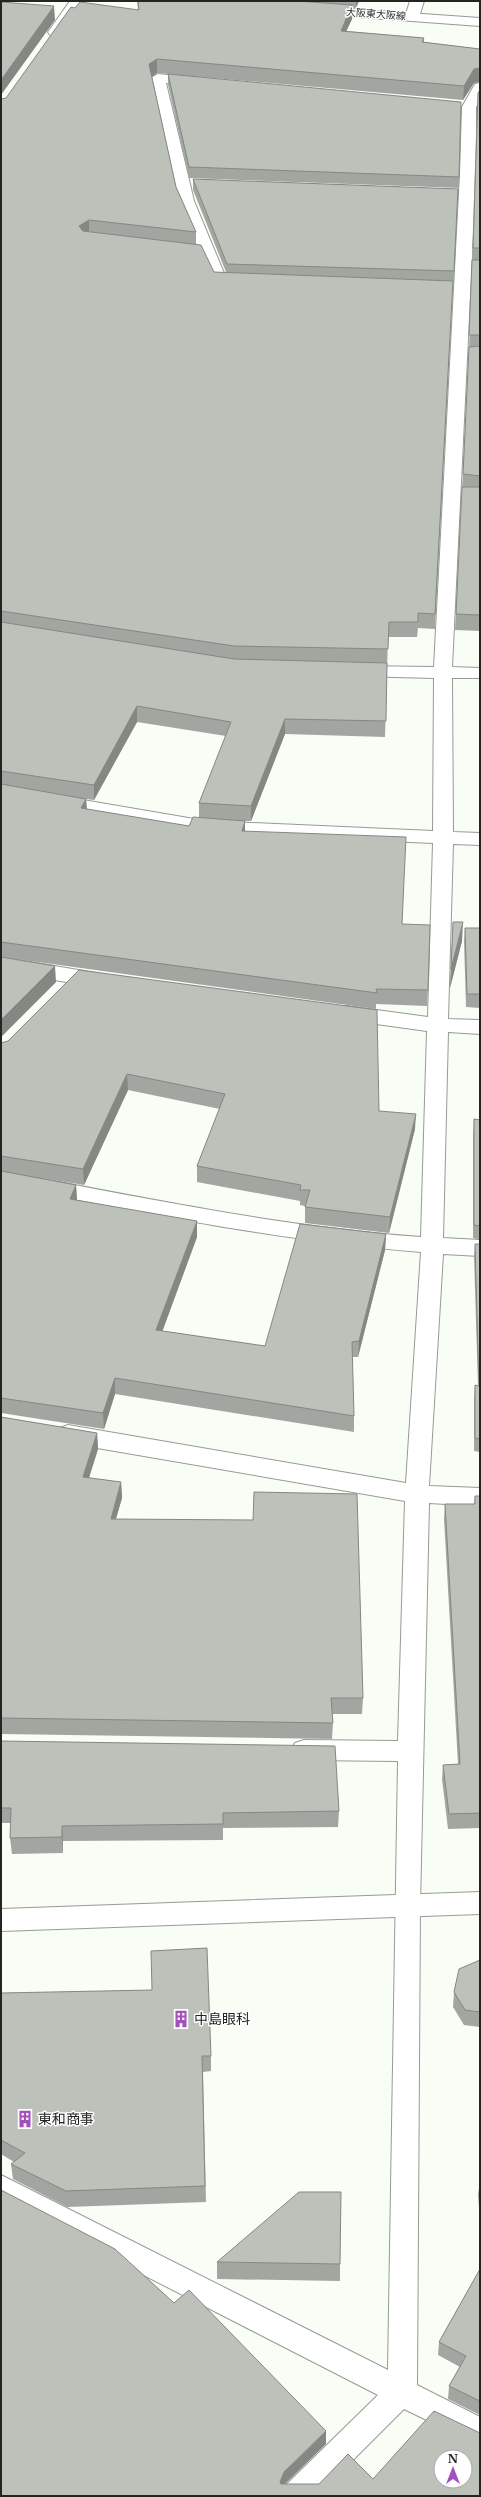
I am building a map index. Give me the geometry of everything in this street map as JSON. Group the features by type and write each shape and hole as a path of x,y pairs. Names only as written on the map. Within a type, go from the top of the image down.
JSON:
{"street":[{"path":"47,43 77,1"},
{"path":"412,17 417,1"},
{"name":"大阪東大阪線","path":"310,10 480,22"},
{"path":"213,83 158,78 186,201 220,282 251,283"},
{"path":"296,2496 402,2391 406,1906 417,1494 432,1246 436,1025 443,837 443,672 459,496 466,355 454,289 459,194 474,174 469,107 480,87"},
{"path":"454,106 469,107"},
{"path":"181,183 197,184"},
{"path":"342,671 480,673"},
{"path":"1,792 206,827 480,839"},
{"path":"1,964 123,984"},
{"path":"327,1011 436,1025 480,1027"},
{"path":"1,1178 267,1227 432,1246 480,1248"},
{"path":"48,1430 417,1494 480,1497"},
{"path":"285,1750 411,1752"},
{"path":"1,1920 480,1903"},
{"path":"1,2188 480,2432"}],"building":[{"path":"138,1 297,1 352,5 341,31 424,38 422,42 480,49 480,68 474,69 464,86 157,59 149,64 176,187 196,232 89,220 79,226 83,231 201,245 214,272 453,281 435,614 418,613 418,622 389,622 388,649 234,646 1,611 1,99 6,98 71,7 75,8 80,2 139,10"},
{"path":"1,2 54,6 1,80"},
{"path":"168,74 461,102 459,177 189,167"},
{"path":"480,90 480,248 473,248 478,93"},
{"path":"193,179 458,189 454,271 227,264"},
{"path":"472,260 480,260 480,335 469,335"},
{"path":"480,346 480,476 463,474 469,347"},
{"path":"462,487 480,487 480,615 456,614"},
{"path":"1,622 234,659 387,663 386,721 285,719 251,806 199,803 231,722 137,706 94,785 1,771"},
{"path":"1,784 86,799 81,808 189,826 193,817 245,821 242,831 406,837 402,924 430,925 428,990 376,989 377,993 1,942"},
{"path":"453,922 463,922 451,969"},
{"path":"465,928 480,928 480,994 467,994"},
{"path":"1,957 55,966 1,1020"},
{"path":"79,970 377,1010 379,1111 416,1114 390,1217 305,1207 310,1190 300,1190 301,1185 197,1166 225,1094 127,1074 83,1169 1,1156 1,1043 8,1041"},
{"path":"474,1119 480,1120 480,1226 474,1225"},
{"path":"1,1171 76,1185 70,1199 197,1221 156,1330 265,1346 300,1224 386,1234 359,1341 352,1342 354,1416 115,1378 103,1413 1,1398"},
{"path":"475,1244 480,1244 480,1439 475,1438 475,1385 479,1386"},
{"path":"1,1417 97,1433 83,1477 121,1482 111,1519 253,1520 254,1492 357,1494 363,1698 331,1698 333,1723 1,1718"},
{"path":"475,1496 480,1496 480,1813 449,1814 443,1765 460,1764 445,1504 475,1504"},
{"path":"1,1741 335,1746 339,1811 223,1813 223,1824 62,1826 62,1837 10,1838 11,1808 1,1808"},
{"path":"207,1948 211,2056 202,2056 205,2186 66,2191 11,2164 25,2153 1,2140 1,1993 152,1990 151,1951"},
{"path":"480,1960 480,2012 465,2010 454,1992 459,1969"},
{"path":"1,2190 115,2249 174,2303 189,2290 326,2431 284,2472 280,2482 281,2484 319,2484 348,2454 373,2479 434,2411 480,2433 480,2496 1,2496"},
{"path":"299,2192 341,2192 340,2264 217,2262"},
{"path":"480,2269 480,2401 449,2386 466,2356 439,2342"}],"place":[{"name":"中島眼科","path":"181,2019"},
{"name":"東和商事","path":"25,2119"}]}
